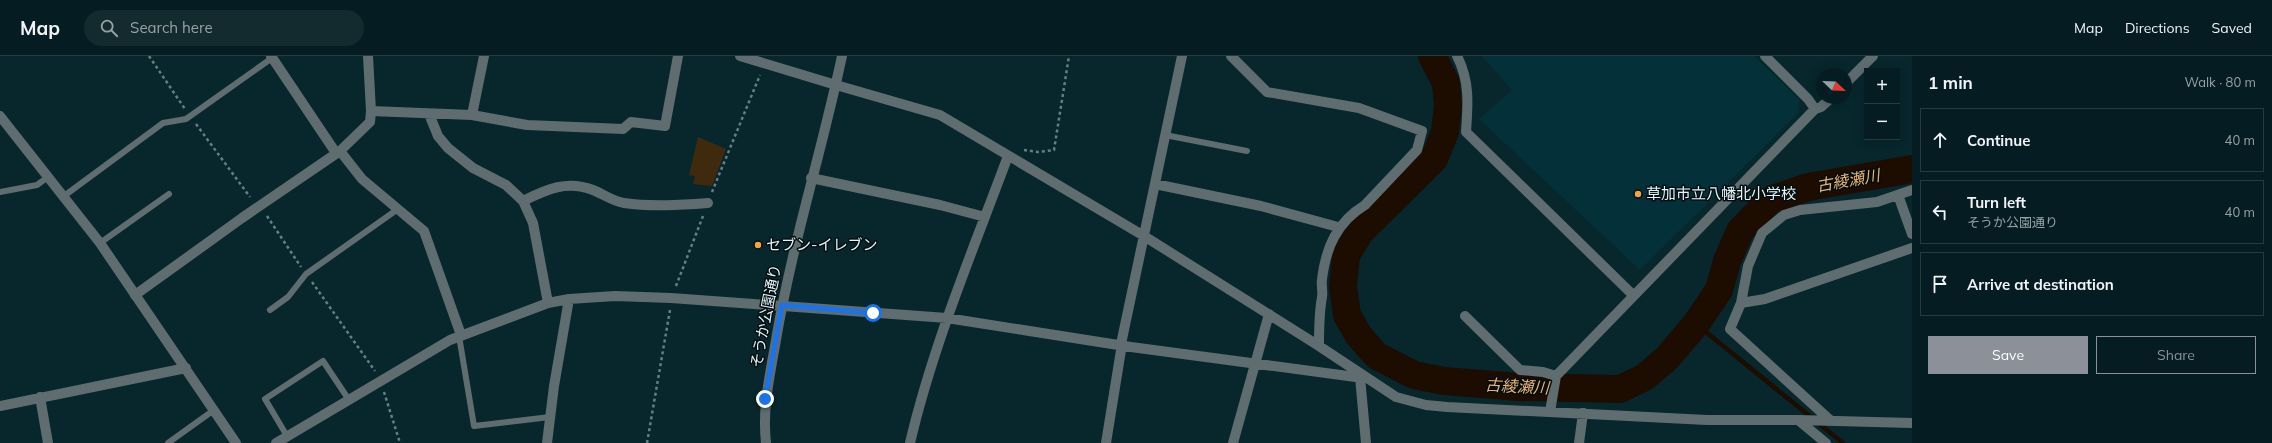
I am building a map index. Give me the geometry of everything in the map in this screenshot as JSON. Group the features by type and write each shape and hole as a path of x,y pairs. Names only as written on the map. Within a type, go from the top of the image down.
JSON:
{"street":[{"path":"135,295 338,152 370,122 371,111 368,56"},
{"path":"472,115 484,56"},
{"path":"371,111 388,110 430,114 472,115 534,126 623,129 631,122 665,126 678,56"},
{"path":"740,56 940,115 1144,236 1269,314 1396,397 1426,405 1707,420 1831,420 1912,423"},
{"name":"そうか公園通り","path":"766,443 765,399 782,305 811,178 828,122 842,56"},
{"path":"1106,443 1122,344 1182,56"},
{"path":"1231,56 1267,92 1359,108 1422,130 1417,150 1413,155 1365,205 1354,211 1338,227 1325,260 1320,305 1319,346"},
{"path":"1457,56 1464,70 1468,95 1466,132 1633,295"},
{"path":"1765,56 1808,99 1815,109"},
{"path":"1852,77 1873,56"},
{"path":"271,57 338,152 362,179 424,231 460,335"},
{"path":"1550,412 1556,376 1815,109 1824,104"},
{"path":"430,114 438,136 448,148 473,168 506,185 523,201 533,223 548,302"},
{"path":"0,116 100,243 236,443"},
{"path":"910,443 947,318 985,217 1010,157"},
{"path":"811,178 940,205 985,217"},
{"path":"523,201 549,188 564,184 592,190 622,203 640,205 696,200 708,203"},
{"path":"1155,184 1261,206 1338,227"},
{"path":"1831,420 1730,330 1741,303 1748,266 1762,233 1784,215 1800,210 1877,202 1912,190"},
{"path":"1898,195 1912,234"},
{"path":"1741,303 1765,299 1912,248"},
{"path":"276,443 460,335 548,302 615,296 782,305 947,318 1255,364 1360,377 1372,381"},
{"path":"547,443 569,299"},
{"path":"1233,443 1269,314"},
{"path":"1466,316 1520,370 1543,372 1556,376"},
{"path":"0,406 186,368"},
{"path":"1360,377 1366,443"},
{"path":"40,397 48,443"},
{"path":"1580,443 1583,413"},
{"path":"1798,420 1826,443"}],"lane":[{"path":"64,196 163,123 186,120 271,57"},
{"path":"1165,135 1248,151"},
{"path":"0,192 37,185 48,177"},
{"path":"100,243 169,194"},
{"path":"270,310 288,297 306,274 398,209"},
{"path":"460,335 474,426 550,417"},
{"path":"287,436 265,399 323,361 349,400"},
{"path":"168,443 214,410"}],"path":[{"path":"149,56 190,116 258,207 381,381 400,443"},
{"path":"1010,157 1018,149 1038,152 1054,150 1069,56"},
{"path":"647,443 671,298 764,63"}],"shaded area":[{"name":"草加市立八幡北小学校","path":"1482,56 1754,56 1800,100 1798,113 1640,270 1479,119 1512,90"},
{"path":"698,137 726,149 712,186 693,184 695,176 689,175"}],"waterway":[{"name":"古綾瀬川","path":"1432,56 1446,83 1448,106 1445,132 1434,159 1360,232 1346,255 1343,287 1347,315 1359,336 1377,356 1414,375 1444,381 1519,387 1620,389 1645,377 1667,358 1696,324 1719,290 1727,261 1740,231 1770,200 1808,187 1912,169"},
{"path":"1696,324 1843,443"}],"place":[{"name":"草加市立八幡北小学校","path":"1638,194"},
{"name":"セブン-イレブン","path":"758,245"}],"route":[{"path":"765,399 782,305 873,313"}]}
